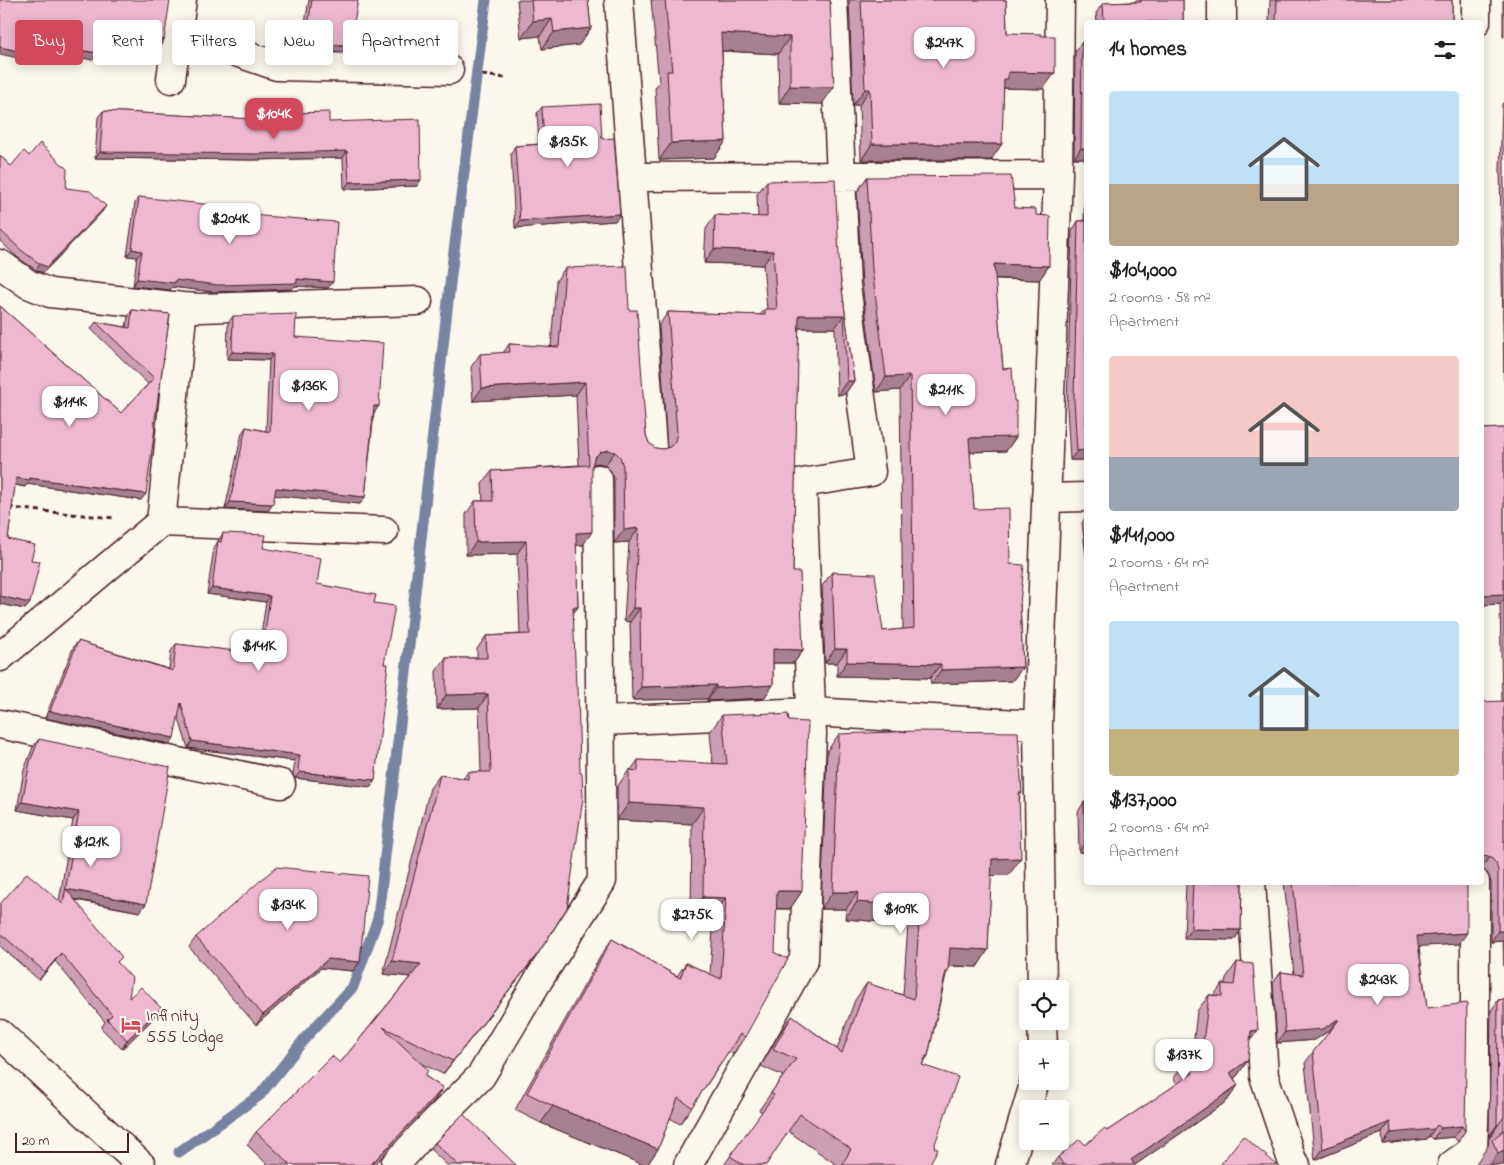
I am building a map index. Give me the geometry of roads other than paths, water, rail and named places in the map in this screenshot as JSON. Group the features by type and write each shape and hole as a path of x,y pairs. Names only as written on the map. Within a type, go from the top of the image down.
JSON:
{"street":[{"path":"180,20 182,0"},
{"path":"619,0 652,447"},
{"path":"688,1165 804,959 812,712 802,483 871,472 846,285 833,0"},
{"path":"1042,980 1038,725 1058,175 1060,0"},
{"path":"1222,0 1222,20"},
{"path":"1476,0 1476,20"},
{"path":"255,58 277,66 449,70"},
{"path":"171,80 173,65"},
{"path":"632,177 1058,175"},
{"path":"0,264 28,284 50,293 183,307 418,301"},
{"path":"161,522 183,307"},
{"path":"395,1165 422,1134 481,1076 538,979 602,881 598,478"},
{"path":"1046,498 1084,497"},
{"path":"0,657 161,522 384,531"},
{"path":"600,721 812,712 1038,725"},
{"path":"0,724 281,784"},
{"path":"1251,885 1264,1076 1293,1162 1296,1165"},
{"path":"1452,1165 1473,1150 1475,1096 1475,885"},
{"path":"0,1034 141,1165"},
{"path":"1010,1165 1032,1090"}],"waterway":[{"path":"179,1152 260,1095 306,1037 353,987 378,918 451,275 486,0"}],"place":[{"name":"Infinity 555 Lodge","path":"131,1025"}]}
